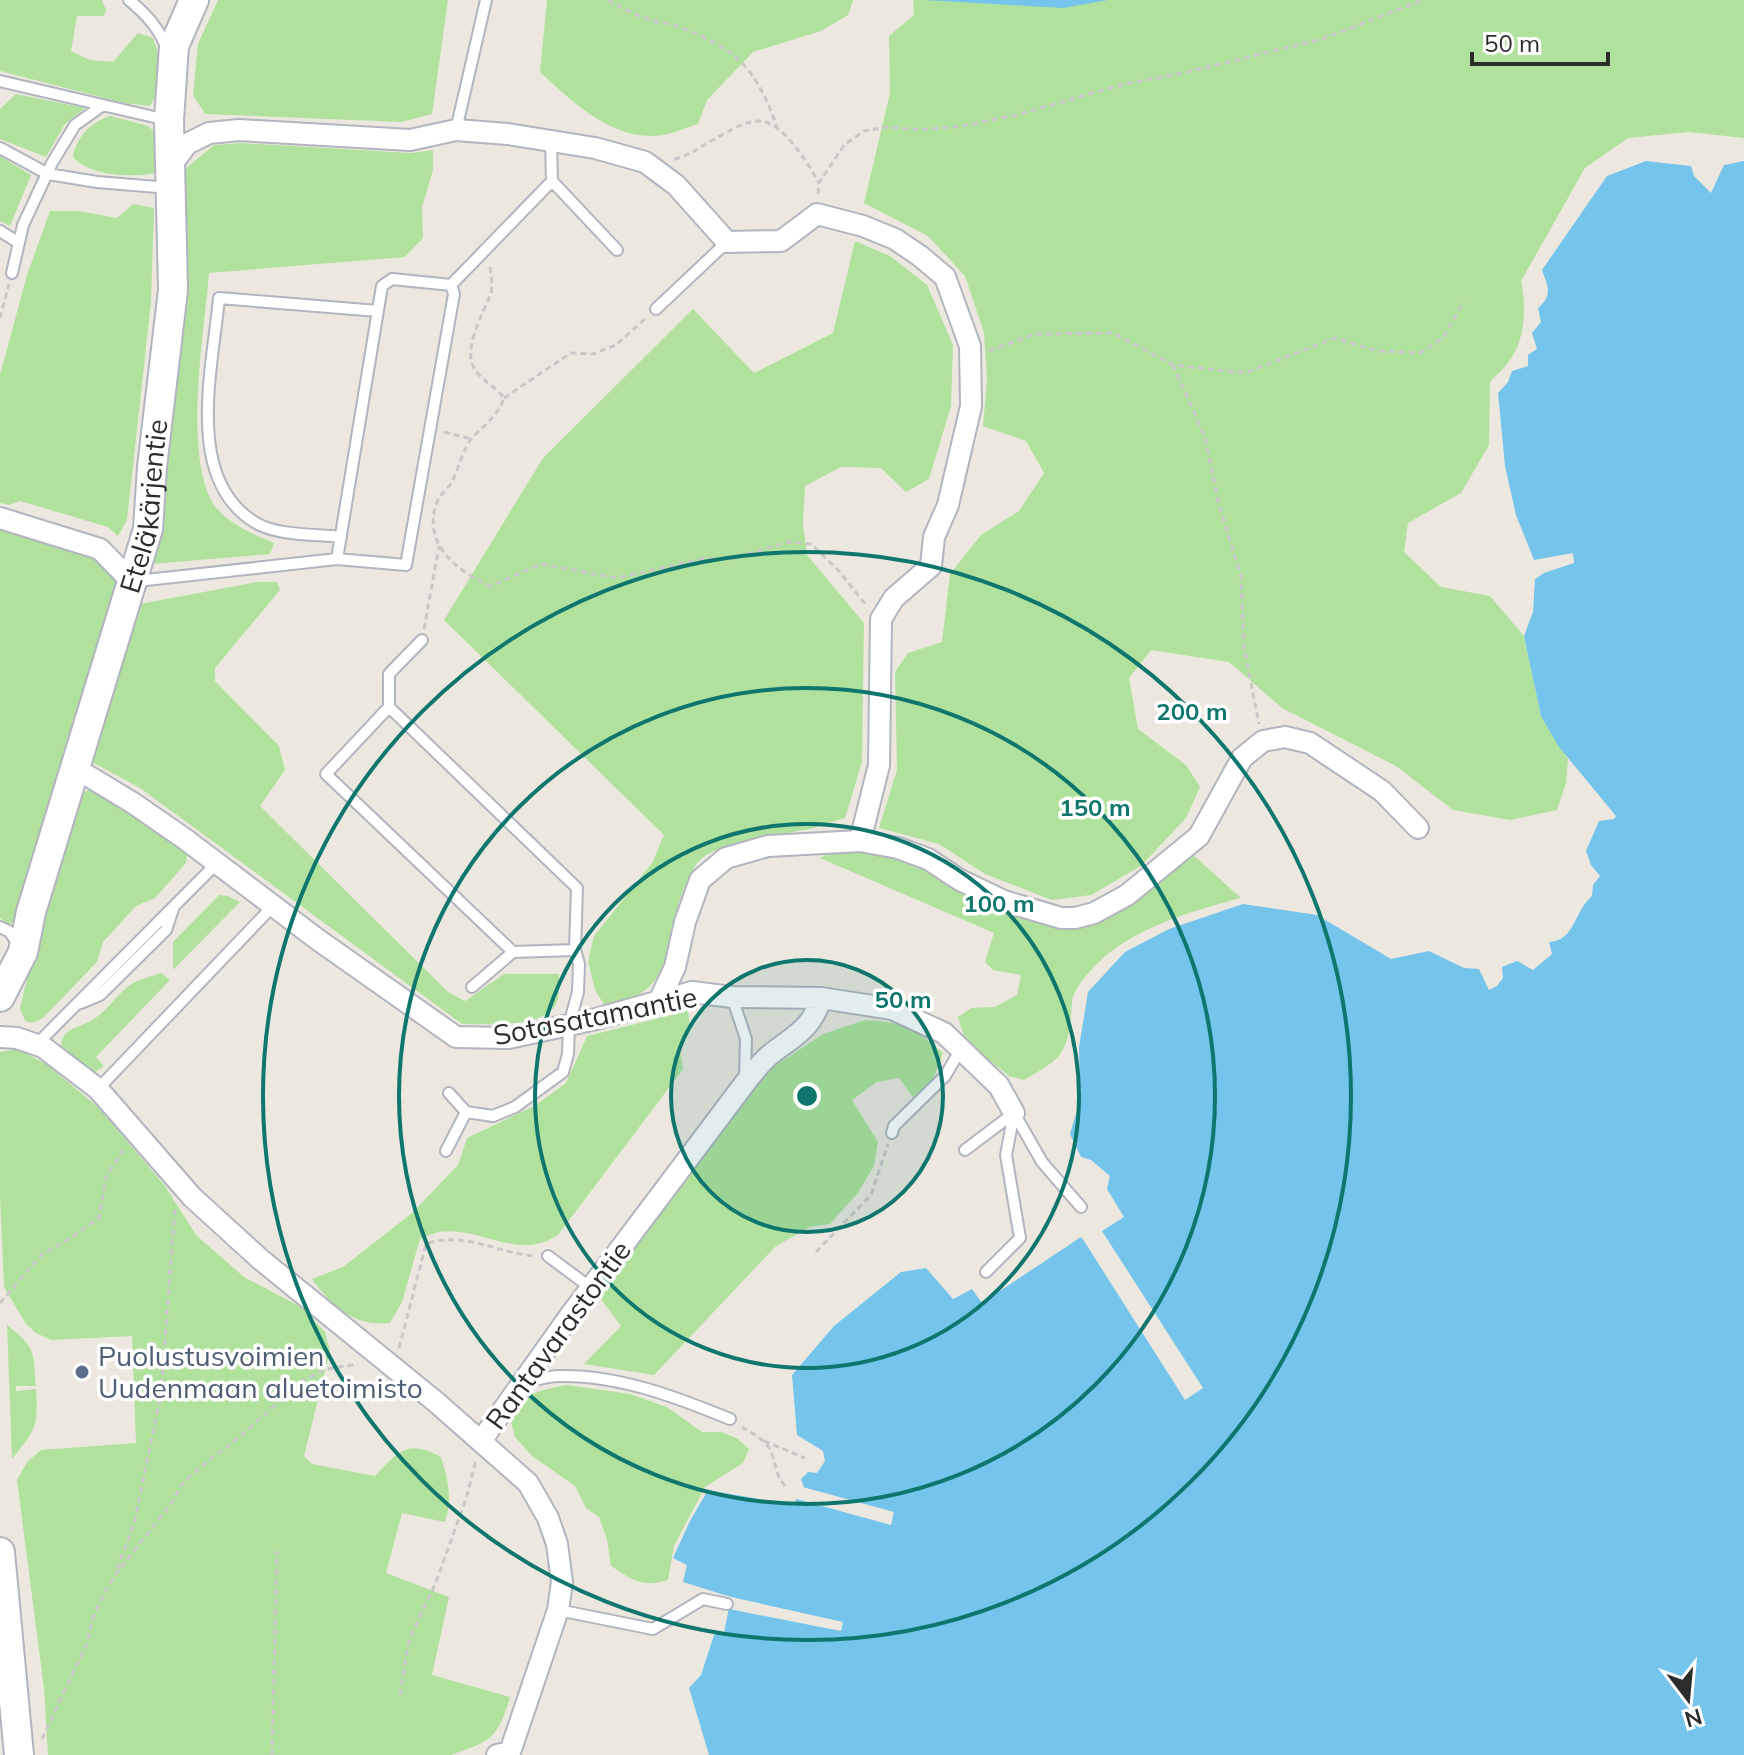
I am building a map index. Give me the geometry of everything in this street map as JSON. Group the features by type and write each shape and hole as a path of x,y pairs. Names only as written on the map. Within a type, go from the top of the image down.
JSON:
{"street":[{"name":"Eteläkärjentie","path":"0,997 23,952 31,912 148,529 152,467 173,290 169,120 174,46 194,0"},
{"path":"171,177 187,144 209,133 239,130 410,140 456,130 551,141 595,148 645,162 676,185 727,242 781,241 817,214 863,226 895,239 945,277 970,346 971,406 948,505 934,537 931,566 894,598 881,619 879,765 860,841"},
{"path":"0,518 100,549 131,581"},
{"path":"659,1001 675,967 685,922 700,880 726,858 768,846 860,841 898,848 928,859 960,880 1004,901 1061,918 1075,918 1094,913 1127,895 1199,836 1242,758 1263,741 1285,737 1310,743 1382,791 1418,828"},
{"name":"Sotasatamantie","path":"75,768 133,803 456,1037 509,1038 692,992 732,997 821,998 892,1009 944,1033 999,1086 1014,1113"},
{"name":"Rantavarastontie","path":"0,1037 17,1038 36,1045 98,1089 192,1197 260,1259 481,1441 745,1083 769,1055 800,1035 817,1012 821,998"},
{"path":"481,1441 528,1483 548,1518 557,1544 562,1582 558,1610 510,1752 497,1755"},
{"path":"0,1552 29,1750"}],"lane":[{"path":"129,0 149,18 163,37 174,66"},
{"path":"456,130 486,0"},
{"path":"0,81 169,120"},
{"path":"12,273 23,225 48,174 75,125 103,105"},
{"path":"551,141 552,181 617,250"},
{"path":"0,148 48,174 97,182 171,177"},
{"path":"451,285 552,181"},
{"path":"0,231 19,243"},
{"path":"656,309 727,242"},
{"path":"337,559 382,286 392,279 451,285"},
{"path":"131,581 337,559 406,565 454,294 451,285"},
{"path":"341,537 282,531 257,524 232,503 216,478 207,441 219,298 378,311"},
{"path":"422,640 389,674 389,707 326,774 513,952"},
{"path":"389,707 577,888 575,950 579,964 578,992 569,1025 568,1054 563,1072 515,1107 493,1116 466,1112 449,1093"},
{"path":"36,1045 217,863"},
{"path":"98,1089 273,906"},
{"path":"0,927 10,932 23,952"},
{"path":"472,987 513,952 575,950"},
{"path":"732,997 746,1039 745,1083"},
{"path":"892,1133 894,1126 945,1076 961,1049"},
{"path":"446,1151 466,1112"},
{"path":"965,1150 1014,1113"},
{"path":"1014,1113 1042,1162 1081,1207"},
{"path":"986,1272 1020,1238 1006,1155 1014,1113"},
{"path":"548,1256 591,1288"},
{"path":"521,1384 557,1375 595,1377 680,1399 730,1419"},
{"path":"558,1610 653,1629 703,1599 727,1604"}],"path":[{"path":"608,0 654,21 675,25 729,50 750,70 766,97 777,127 819,183"},
{"path":"817,214 819,183 844,145 864,131 887,127 920,130 962,126 1016,115 1125,84 1322,39 1423,0"},
{"path":"645,162 685,157 741,126 757,121 777,127"},
{"path":"488,248 492,289 477,323 471,359 474,369 504,398"},
{"path":"0,318 12,273"},
{"path":"970,358 1035,334 1113,333 1173,365 1245,373 1335,338 1377,351 1420,353 1443,338 1464,301"},
{"path":"656,309 616,345 593,354 571,353 504,398 499,412 471,439 450,486 438,499 434,516 439,546 465,575 491,586 541,564 617,578 701,559 729,559 789,542 811,544 881,619"},
{"path":"1173,365 1205,437 1219,505 1241,576 1244,647 1263,741"},
{"path":"430,424 447,434 471,439"},
{"path":"422,640 439,546"},
{"path":"816,1252 871,1195 892,1133"},
{"path":"0,1303 41,1255 99,1218 106,1177 117,1157 138,1134"},
{"path":"29,1750 87,1643 98,1607 116,1574 134,1524 161,1394 177,1179"},
{"path":"116,1574 173,1501 182,1484 304,1380 327,1369 357,1364 393,1368 426,1244 441,1238 464,1240 527,1255 548,1256"},
{"path":"730,1419 764,1441 805,1458"},
{"path":"400,1695 409,1640 436,1582 467,1496 481,1441"},
{"path":"764,1441 771,1451 776,1475 785,1486"},
{"path":"272,1755 277,1551"}],"green space":[{"path":"0,0 102,0 106,10 104,16 77,16 71,51 90,60 113,62 138,33 153,38 162,73 150,106 124,103 0,71"},
{"path":"218,0 448,0 432,114 401,122 205,114 193,95 198,44"},
{"path":"547,0 853,0 848,15 821,31 753,52 707,100 698,124 667,134 645,136 628,133 596,118 540,72"},
{"path":"913,0 1744,0 1744,138 1689,132 1628,138 1585,168 1521,281 1524,310 1520,339 1510,360 1490,382 1489,445 1461,493 1408,523 1404,552 1441,587 1490,596 1524,636 1541,716 1568,759 1566,783 1557,810 1510,820 1453,810 1396,766 1282,708 1229,662 1151,650 1129,678 1138,729 1186,765 1200,787 1186,818 1141,866 1091,895 1052,900 985,874 939,844 879,828 897,770 895,672 908,653 942,642 950,574 981,535 1019,511 1044,473 1026,441 983,426 987,380 984,333 965,276 928,236 864,203 890,93 889,36 914,15"},
{"path":"16,94 85,108 65,124 46,157 0,139 0,109"},
{"path":"111,116 148,126 157,134 160,156 155,173 100,172 73,157 77,143 86,131"},
{"path":"241,143 411,153 433,150 433,170 422,207 423,238 405,257 209,273 198,399 201,466 208,494 221,513 253,534 274,543 270,554 152,564 162,537 167,453 186,287 184,170 214,145"},
{"path":"0,156 31,175 10,226 0,221"},
{"path":"133,204 154,208 151,302 127,520 118,536 108,527 20,501 9,505 0,503 0,375 27,275 50,211 79,211 117,218"},
{"path":"855,241 890,256 927,285 953,345 951,406 929,479 906,492 881,468 841,467 805,486 803,523 807,555 864,623 862,762 845,818 810,829 734,844 698,862 680,899 660,974 648,988 631,998 605,1006 595,990 588,961 594,936 652,863 664,835 444,620 543,458 693,309 754,373 833,333"},
{"path":"0,530 91,557 115,578 117,594 14,921 9,925 0,918"},
{"path":"257,582 277,582 280,590 215,668 215,681 279,746 285,770 260,806 448,992 465,1001 504,974 559,974 558,999 548,1013 512,1023 462,1024 140,788 90,761 134,607"},
{"path":"91,789 183,849 187,855 186,863 155,898 136,906 103,942 97,962 44,1017 28,1022 20,1008 57,856 77,795"},
{"path":"872,850 912,860 1081,927 1130,905 1192,854 1241,898 1171,919 1148,929 1107,955 1089,972 1074,994 1067,1040 1059,1056 1024,1080 1009,1076 965,1040 958,1017 971,1008 995,1007 1017,995 1021,975 993,970 985,962 994,933 820,858 833,851"},
{"path":"219,895 240,902 173,970 173,942"},
{"path":"161,973 170,980 96,1057 104,1066 94,1073 62,1051 61,1043 66,1033 98,1016 130,985"},
{"path":"688,1011 690,1027 679,1046 683,1069 558,1235 528,1245 455,1232 439,1232 420,1239 402,1302 390,1323 366,1322 345,1313 312,1279 343,1267 412,1213 458,1165 467,1138 536,1105 566,1083 587,1036"},
{"path":"865,1020 889,1022 907,1028 943,1053 934,1077 914,1099 899,1078 877,1082 852,1100 878,1142 874,1166 857,1194 830,1224 810,1227 776,1246 654,1375 584,1364 621,1326 598,1295 739,1106 772,1068 823,1034"},
{"path":"18,1049 46,1064 98,1107 165,1186 196,1235 244,1277 301,1307 325,1332 330,1351 304,1456 312,1464 375,1476 404,1450 420,1449 441,1457 449,1490 445,1522 402,1513 386,1573 449,1597 432,1675 510,1697 497,1730 484,1742 451,1755 48,1755 44,1689 17,1480 27,1462 41,1450 136,1443 132,1336 51,1340 26,1324 4,1287 0,1196 0,1052"},
{"path":"7,1325 31,1351 36,1386 16,1386 16,1391 36,1389 36,1420 31,1434 12,1459"},
{"path":"567,1385 630,1394 667,1407 702,1432 722,1432 738,1439 749,1449 743,1463 705,1487 674,1546 668,1580 644,1583 611,1566 607,1539 599,1517 586,1508 575,1486 532,1456 515,1437 510,1417 522,1402 541,1391"}],"water":[{"path":"925,0 1108,0 1063,8"},
{"path":"1646,161 1691,166 1694,176 1711,193 1724,165 1744,161 1744,1755 709,1755 689,1688 701,1675 715,1632 724,1633 731,1597 683,1582 687,1565 673,1558 690,1521 708,1490 793,1505 804,1487 801,1479 808,1472 817,1473 825,1461 823,1451 797,1435 792,1375 834,1326 901,1272 926,1268 953,1299 972,1289 982,1303 1081,1237 1085,1242 1124,1217 1107,1189 1110,1176 1091,1160 1081,1157 1070,1134 1080,1100 1079,1047 1088,992 1125,952 1169,929 1243,904 1317,915 1391,959 1429,951 1464,968 1479,969 1489,990 1503,978 1502,967 1517,961 1533,970 1552,954 1549,942 1558,940 1569,931 1592,896 1593,885 1600,876 1591,865 1586,851 1599,821 1616,816 1559,747 1541,716 1524,636 1533,612 1535,579 1574,563 1573,553 1534,560 1516,515 1505,466 1498,393 1508,382 1512,371 1528,366 1528,355 1537,349 1532,333 1541,322 1538,308 1546,299 1548,290 1542,270 1607,176"}],"pier":[{"path":"1100,1228 1203,1388 1185,1400 1079,1233 1086,1237"},
{"path":"799,1486 894,1512 891,1525 793,1498"},
{"path":"731,1597 843,1622 841,1631 729,1609"}],"place":[{"name":"Puolustusvoimien Uudenmaan aluetoimisto","path":"82,1372"}]}
